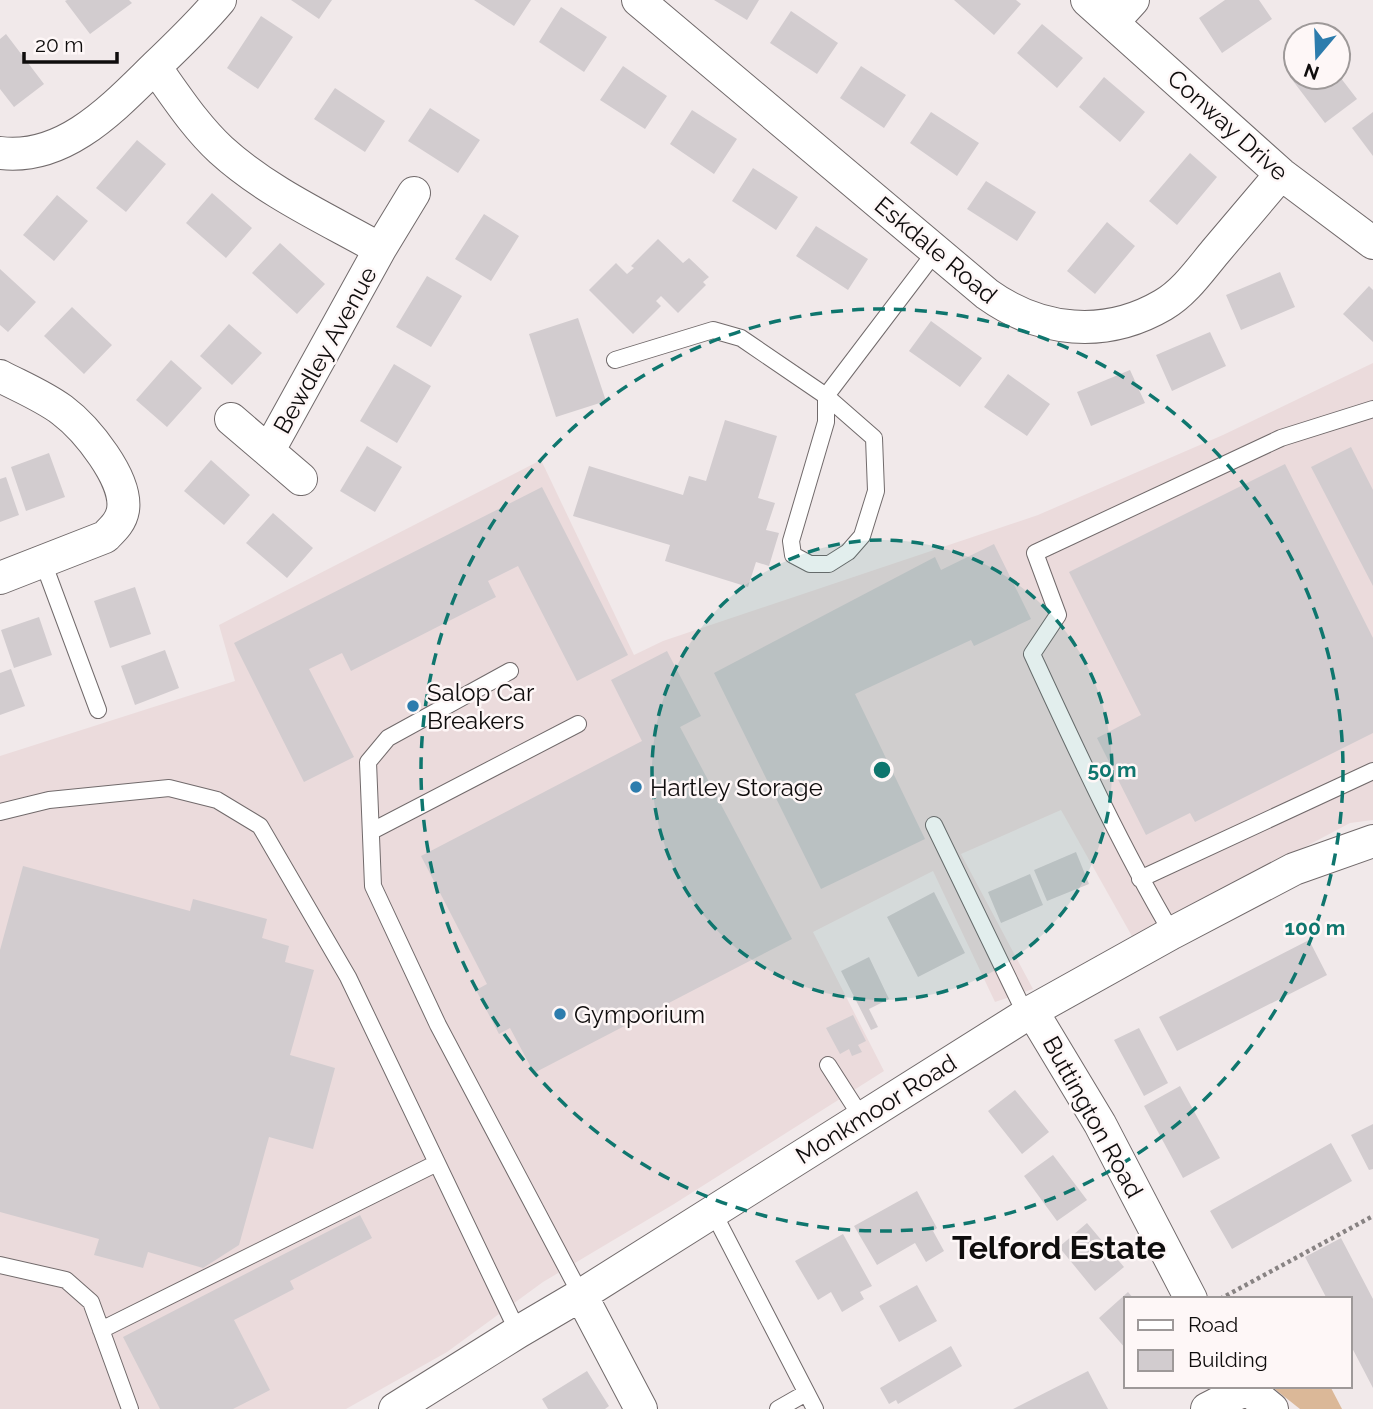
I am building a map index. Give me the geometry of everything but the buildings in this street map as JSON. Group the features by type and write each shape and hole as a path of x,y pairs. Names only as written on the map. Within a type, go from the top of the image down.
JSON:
{"street":[{"path":"0,153 37,150 66,141 95,123 191,34 220,0"},
{"name":"Eskdale Road","path":"638,0 1007,308 1039,321 1092,328 1118,324 1164,304 1188,284 1281,174"},
{"name":"Conway Drive","path":"1087,0 1123,11 1281,174 1373,243"},
{"name":"Bewdley Avenue","path":"155,66 198,125 243,169 380,248"},
{"name":"Bewdley Avenue","path":"269,450 380,248 414,193"},
{"path":"0,376 46,399 63,411 94,442 106,459 122,496 128,533 105,537 0,578"},
{"name":"Bewdley Avenue","path":"230,419 301,479"},
{"name":"Monkmoor Road","path":"395,1409 1029,1013 1294,869 1373,841"},
{"name":"Buttington Road","path":"1029,1013 1100,1124 1190,1297"},
{"path":"581,1295 641,1409"},
{"path":"1207,1409 1245,1388 1272,1409"}],"lane":[{"path":"615,360 713,330 741,338 826,396 874,438 876,491 862,536 848,552 829,564 810,564 793,555 790,541 826,422 826,396 936,251"},
{"path":"1172,933 1103,808 1032,654 1058,615 1035,553 1281,438 1373,410"},
{"path":"43,562 98,710"},
{"path":"510,671 388,738 369,762 373,886 438,1025 581,1295"},
{"path":"372,831 578,724"},
{"path":"1140,879 1373,771"},
{"path":"0,812 49,800 169,788 217,800 260,826 348,977 518,1332"},
{"path":"934,825 1029,1013"},
{"path":"828,1065 862,1118"},
{"path":"101,1330 437,1163"},
{"path":"713,1212 815,1409"},
{"path":"0,1265 66,1280 91,1302 131,1409"},
{"path":"778,1409 806,1393"}],"path":[{"path":"1224,1297 1373,1216"}],"shaded area":[{"path":"1373,363 1373,820 1350,823 1133,938 1061,810 961,854 1033,989 995,1002 933,871 813,932 884,1071 674,1204 543,1282 447,1352 346,1409 0,1409 0,756 235,681 219,625 541,460 634,655 663,641 1038,515 1223,435"},
{"path":"1274,1388 1331,1388 1342,1409 1300,1409"}],"place":[{"name":"Salop Car Breakers","path":"413,706"},
{"name":"Hartley Storage","path":"636,787"},
{"name":"Gymporium","path":"560,1014"}],"district":[{"name":"Telford Estate","path":"1059,1247"}]}
